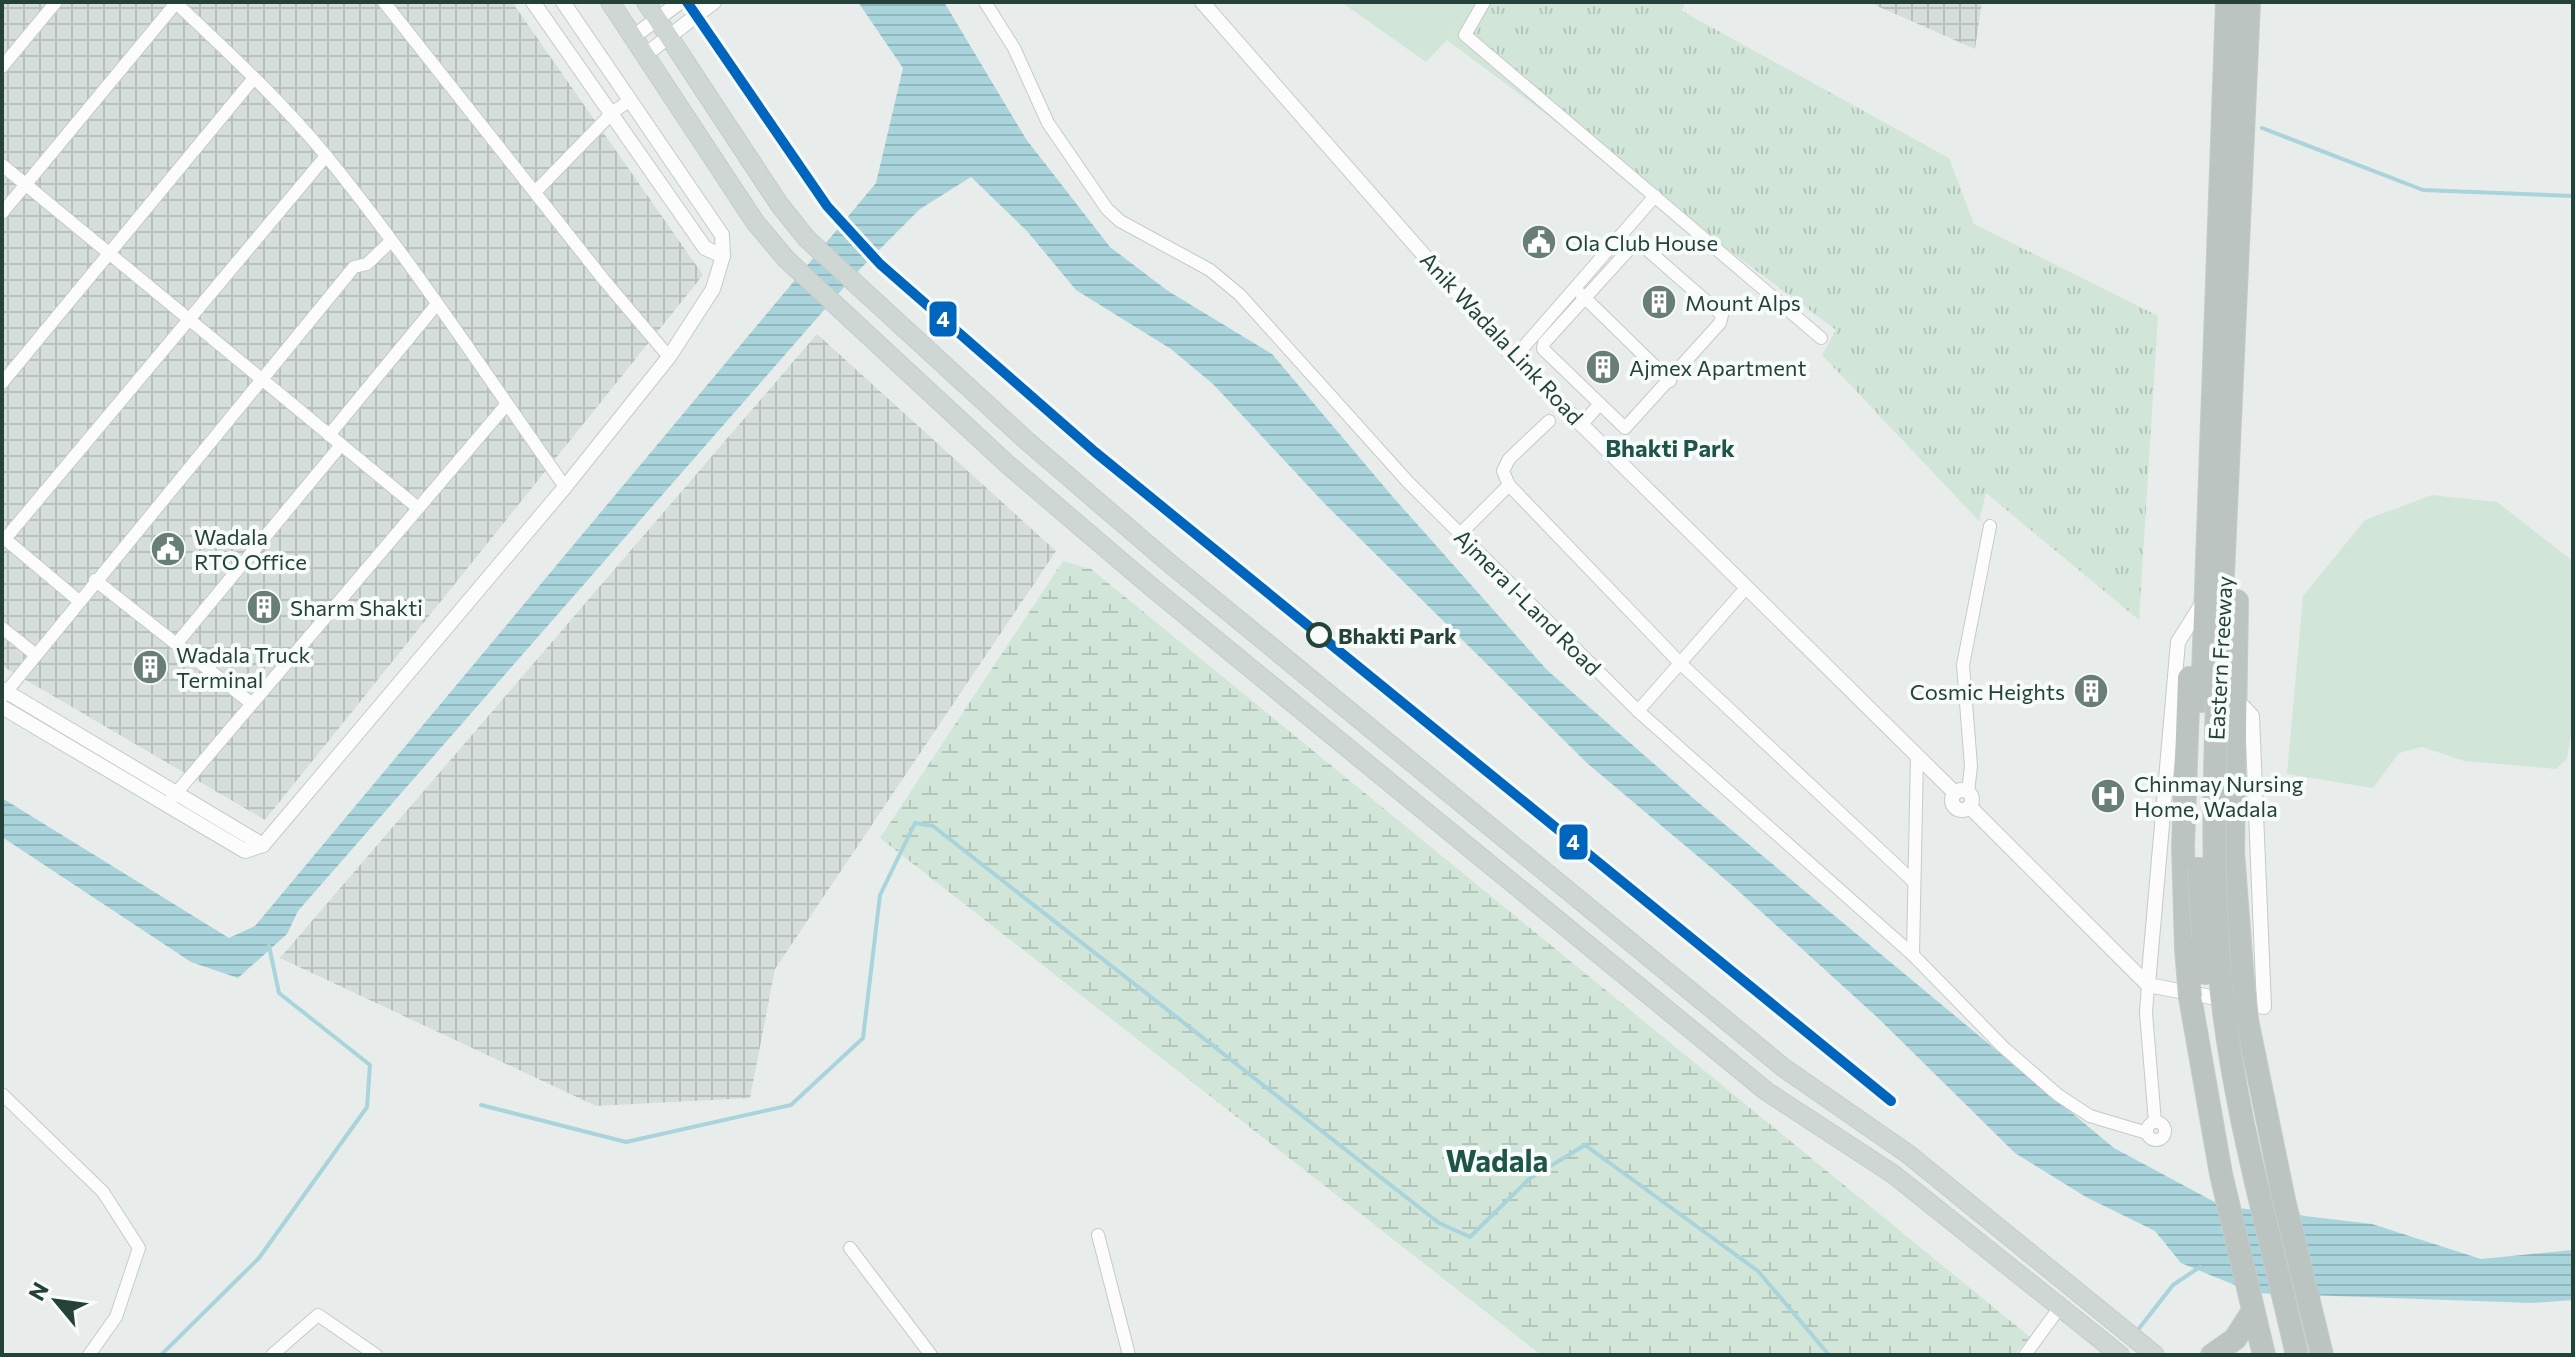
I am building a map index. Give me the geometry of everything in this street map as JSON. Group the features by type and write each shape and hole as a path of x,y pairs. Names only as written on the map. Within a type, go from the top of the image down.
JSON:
{"highway":[{"name":"Eastern Freeway","path":"2227,2 2207,603 2218,700 2199,852 2205,977 2219,1069 2281,1355"},
{"name":"Eastern Freeway","path":"2249,2 2212,847 2220,976 2233,1070 2297,1355"},
{"path":"2207,603 2188,688 2183,886 2186,948 2190,997 2226,1192 2264,1355"},
{"path":"2218,700 2242,969 2256,1013 2284,1200 2320,1355"},
{"path":"2212,1355 2235,1339 2251,1306"}],"main road":[{"path":"610,2 755,222 786,259 1007,464 1186,615 1766,1091 1893,1174 2117,1352"},
{"path":"646,2 779,204 807,239 1027,441 1168,562 1784,1068 1908,1154 2141,1344"},
{"path":"1893,1174 1908,1154"},
{"path":"1969,1234 1983,1215"}],"street":[{"path":"2,67 56,2"},
{"path":"384,2 604,280 669,357"},
{"path":"533,2 613,112 705,248 723,256"},
{"path":"391,241 367,264 354,267 3,692 171,799 245,851 263,845 565,487 669,357 713,289 723,256 722,235 563,2"},
{"path":"633,37 680,2"},
{"path":"645,55 714,2"},
{"name":"Ajmera l-Land Road","path":"985,2 1014,48 1048,123 1107,209 1120,221 1210,270 1240,295 1408,482 1638,711 1913,955 2003,1047 2058,1095 2090,1116 2151,1127 2146,1013 2148,985"},
{"name":"Anik Wadala Link Road","path":"1202,2 1514,358 1917,755 1964,797 2148,985"},
{"path":"1484,2 1465,35 1821,338"},
{"path":"2,213 176,3 254,78 326,156 437,304 565,487"},
{"path":"2,383 7,367 109,254 254,78"},
{"path":"536,191 613,112 629,101"},
{"path":"79,601 4,537 326,156"},
{"path":"2,165 418,508"},
{"path":"1514,358 1580,293 1629,248 1638,245 1720,311 1720,323 1670,381 1628,427 1620,426 1545,354 1544,343 1580,293 1655,196"},
{"path":"1580,293 1670,381"},
{"path":"329,435 437,304"},
{"path":"1542,386 1559,368"},
{"path":"171,799 507,404"},
{"path":"1581,425 1598,406"},
{"path":"1549,421 1509,459 1503,471 1509,485 1680,663 1914,882"},
{"path":"177,643 341,445"},
{"path":"1460,534 1509,485"},
{"path":"1964,797 1971,766 1963,665 1990,526"},
{"path":"95,580 251,703"},
{"path":"1638,711 1746,588"},
{"path":"2207,603 2178,642 2148,985 2256,1013 2252,716 2218,700"},
{"path":"2,628 36,655"},
{"path":"2,707 171,799"},
{"path":"1913,955 1917,755"},
{"path":"2,1094 103,1192 139,1248 116,1317 89,1355"},
{"path":"1098,1235 1129,1355"},
{"path":"850,1248 931,1355"},
{"path":"2025,1355 2060,1307"},
{"path":"272,1355 318,1315 376,1355"}],"shaded area":[{"name":"Wadala Truck Terminal","path":"2,2 512,2 703,275 265,820 2,666"},
{"path":"1868,2 1982,2 1975,49"},
{"path":"817,334 1056,551 775,969 750,1098 596,1106 280,958"}],"green space":[{"path":"1341,2 1474,2 1447,40 1426,62"},
{"path":"1474,2 1685,2 1682,11 1949,158 1974,224 2158,316 2139,620 1986,493 1979,521 1822,355 1836,330 1447,40"},
{"path":"2432,495 2497,502 2573,561 2573,724 2567,759 2556,769 2464,761 2422,747 2399,753 2373,788 2287,774 2303,596 2365,520"},
{"path":"1063,561 1091,569 2030,1337 2014,1355 1541,1355 880,838"}],"water":[{"path":"858,2 944,2 1026,139 1110,247 1168,291 1272,354 1392,496 1547,670 1693,798 2114,1148 2222,1206 2372,1224 2481,1259 2573,1250 2573,1300 2532,1303 2254,1293 2181,1263 2155,1231 2086,1197 2015,1153 1878,1018 1733,886 1587,763 1325,504 1213,384 1171,349 1076,290 1027,231 971,177 920,209 860,269 298,911 287,934 238,978 191,962 2,837 2,798 229,938 255,926 876,183 903,68"}],"waterway":[{"path":"2262,128 2423,190 2573,196"},
{"path":"481,1105 626,1142 791,1105 863,1038 880,895 915,823 933,826 1439,1223 1470,1237 1529,1179 1585,1145 1758,1271 1829,1355"},
{"path":"161,1355 259,1258 367,1107 370,1065 279,993 269,946"},
{"path":"2137,1331 2173,1285 2200,1267"}],"transit line":[{"name":"4","path":"687,2 827,206 880,264 1095,452 1891,1101"}],"place":[{"name":"Ola Club House","path":"1539,242"},
{"name":"Mount Alps","path":"1659,302"},
{"name":"Ajmex Apartment","path":"1603,367"},
{"name":"Wadala RTO Office","path":"168,549"},
{"name":"Sharm Shakti","path":"264,607"},
{"name":"Bhakti Park","path":"1319,635"},
{"name":"Wadala Truck Terminal","path":"150,667"},
{"name":"Cosmic Heights","path":"2091,691"},
{"name":"Chinmay Nursing Home, Wadala","path":"2108,796"}],"district":[{"name":"Bhakti Park","path":"1670,447"},
{"name":"Wadala","path":"1497,1159"}]}
